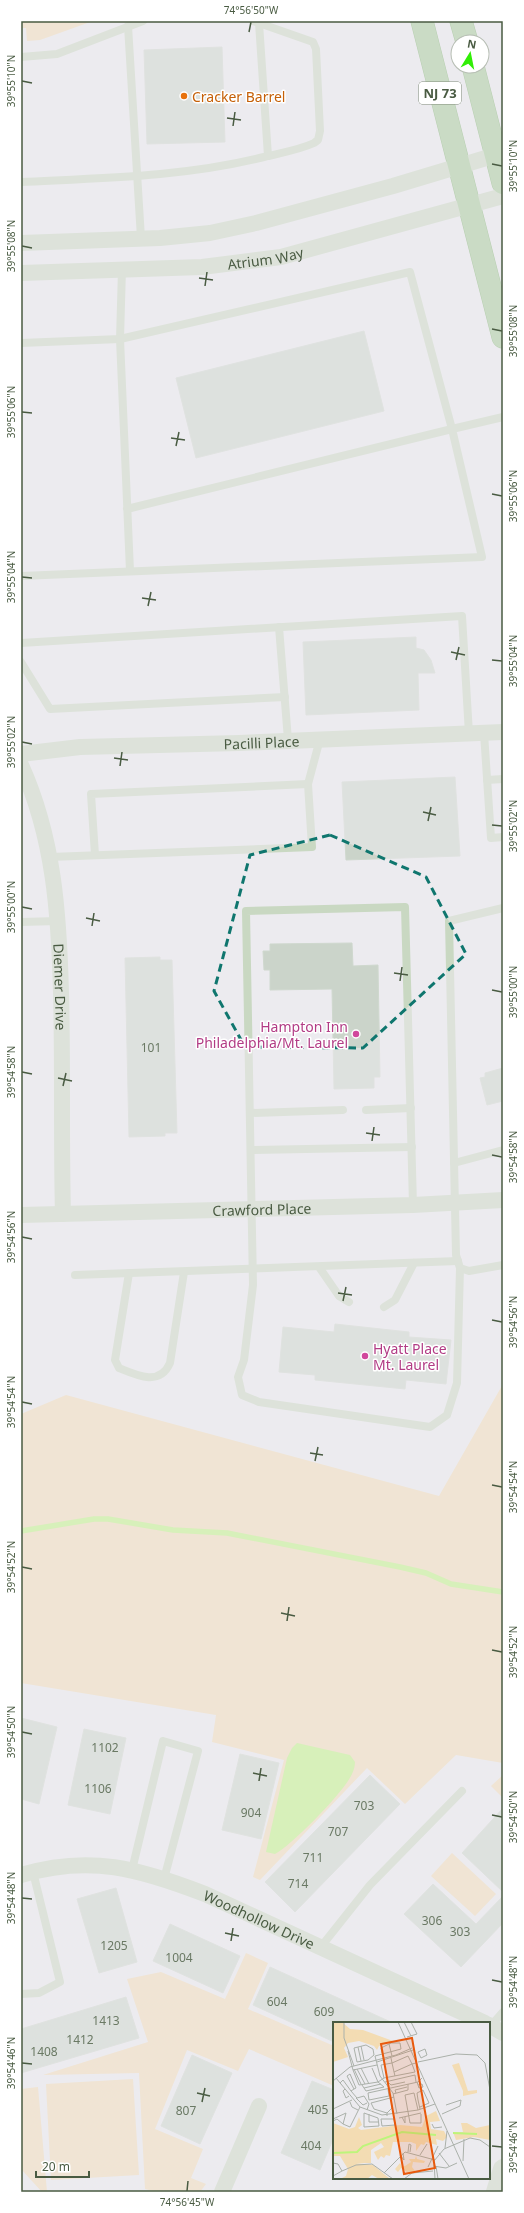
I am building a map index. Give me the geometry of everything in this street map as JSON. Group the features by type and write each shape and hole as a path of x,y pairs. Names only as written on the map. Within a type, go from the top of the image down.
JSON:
{"highway":[{"name":"NJ 73","path":"422,21 503,337"},
{"path":"461,21 465,34"},
{"name":"NJ 73","path":"475,74 503,183"}],"street":[{"path":"21,243 141,238 210,232 256,223 496,155"},
{"name":"Atrium Way","path":"21,273 202,266 282,256 503,196"},
{"name":"Pacilli Place","path":"21,754 80,747 503,732"},
{"name":"Diemer Drive","path":"21,765 42,819 50,857 58,921 62,1021 63,1214"},
{"name":"Crawford Place","path":"21,1215 413,1205 503,1200"},
{"name":"Woodhollow Drive","path":"27,1874 78,1865 100,1865 132,1870 164,1879 205,1894 480,2022"},
{"path":"222,2192 259,2106"},
{"path":"496,2192 503,2169"}],"lane":[{"path":"21,57 57,54 144,21"},
{"path":"21,182 137,176 216,168 268,156 309,145 318,140 320,131 316,49 313,42 256,22 268,156"},
{"path":"128,26 141,238"},
{"path":"122,269 120,339 130,571"},
{"path":"21,343 120,339 410,272 452,429 482,557 21,576"},
{"path":"127,509 503,417"},
{"path":"21,643 462,616 477,733 487,780 491,838 503,837"},
{"path":"279,627 288,740"},
{"path":"21,662 50,708 285,697"},
{"path":"50,857 312,847 308,784 320,739"},
{"path":"487,780 503,779"},
{"path":"95,855 91,794 308,784"},
{"path":"413,1205 405,907 246,911 253,1269 244,1360 238,1377 242,1395 259,1402 430,1427 447,1415 457,1383 459,1264 455,1203 449,921 503,908"},
{"path":"21,922 58,921"},
{"path":"366,1110 411,1108"},
{"path":"251,1113 343,1110"},
{"path":"251,1150 412,1147"},
{"path":"454,1163 503,1150"},
{"path":"384,1307 395,1300 414,1263"},
{"path":"75,1275 414,1263 459,1264 469,1271 503,1265"},
{"path":"319,1267 339,1296 349,1302"},
{"path":"129,1273 115,1360 119,1368 133,1374 154,1378 162,1375 170,1363 184,1272"},
{"path":"132,1870 163,1742 198,1751 164,1879"},
{"path":"320,1948 370,1884 462,1791"},
{"path":"21,1994 39,1992 60,1982 27,1874"},
{"path":"491,2027 503,2012"}],"highlighted area":[{"path":"330,835 426,877 466,954 363,1048 245,1047 214,991 250,855"}],"shaded area":[{"path":"21,21 93,21 40,40 27,41 26,28 21,28"},
{"path":"503,1384 503,1763 456,1755 405,1804 367,1768 260,1880 253,1877 284,1760 212,1742 216,1715 21,1683 21,1414 66,1395 439,1496"},
{"path":"297,1743 350,1755 355,1762 354,1769 339,1793 305,1829 283,1849 275,1854 266,1852 287,1758 292,1748"},
{"path":"503,1775 503,1798 491,1786"},
{"path":"452,1853 496,1894 475,1916 431,1876"},
{"path":"246,1953 268,1963 248,2009 333,2046 333,2086 249,2049 238,2071 187,2050 155,2129 203,2149 191,2178 206,2184 200,2192 157,2192 145,2189 139,2073 43,2075 148,2042 127,1979 161,1972 225,1999"},
{"path":"133,2079 139,2175 51,2180 46,2084"},
{"path":"38,2087 47,2192 42,2192 21,2169 21,2089"}],"building":[{"name":"Cracker Barrel","path":"222,47 225,142 147,144 144,50"},
{"path":"364,331 384,411 196,458 176,378"},
{"path":"416,637 416,648 424,650 431,660 435,673 418,673 419,710 306,715 303,642"},
{"path":"455,777 460,856 346,860 342,782"},
{"name":"Hampton Inn Philadelphia/Mt. Laurel","path":"352,943 353,966 378,965 380,1077 374,1077 374,1088 334,1089 332,989 270,990 270,970 264,970 263,951 270,951 270,944"},
{"path":"160,957 160,960 172,960 177,1133 165,1133 165,1136 129,1137 125,958"},
{"path":"503,1068 503,1101 487,1105 480,1078 485,1077 485,1073"},
{"name":"Hyatt Place Mt. Laurel","path":"335,1324 409,1332 409,1337 451,1340 446,1384 406,1380 405,1389 315,1380 315,1375 279,1372 283,1327 334,1332"},
{"path":"21,1718 57,1727 39,1804 21,1799"},
{"path":"84,1729 126,1738 110,1814 68,1805"},
{"path":"240,1754 279,1763 261,1839 222,1830"},
{"path":"370,1775 400,1804 295,1912 265,1882"},
{"path":"503,1808 503,1892 462,1853"},
{"path":"433,1884 476,1924 503,1896 503,1923 461,1967 404,1914"},
{"path":"116,1888 137,1962 99,1973 77,1899"},
{"path":"170,1924 240,1956 223,1993 153,1961"},
{"path":"270,1967 391,2022 333,2022 333,2042 253,2005"},
{"path":"126,1997 139,2038 21,2073 21,2029"},
{"path":"192,2055 232,2073 200,2144 161,2126"},
{"path":"312,2081 333,2090 333,2139 320,2170 281,2153"}],"waterway":[{"path":"21,1531 94,1519 108,1519 173,1530 227,1533 400,1567 426,1573 451,1584 503,1592"}],"place":[{"name":"Cracker Barrel","path":"184,96"},
{"name":"Hampton Inn Philadelphia/Mt. Laurel","path":"356,1034"},
{"name":"Hyatt Place Mt. Laurel","path":"365,1356"}]}
